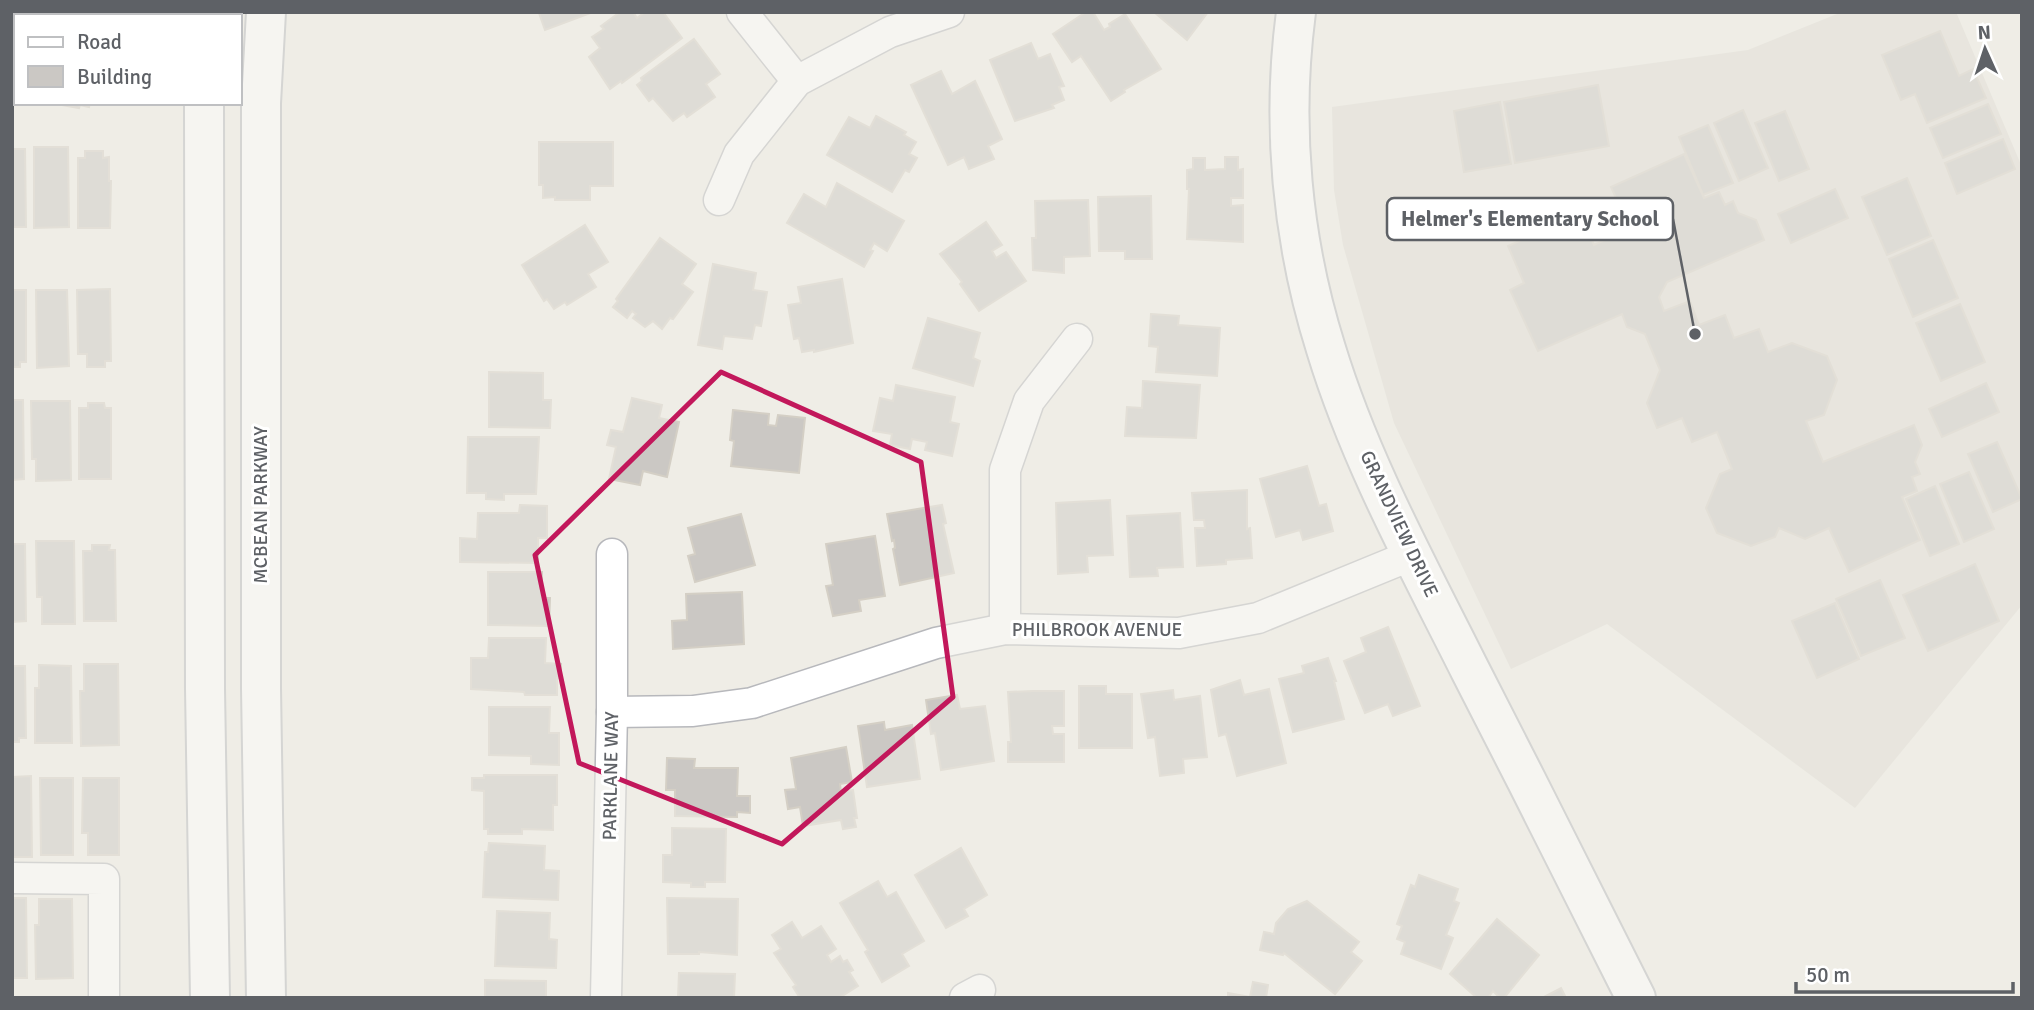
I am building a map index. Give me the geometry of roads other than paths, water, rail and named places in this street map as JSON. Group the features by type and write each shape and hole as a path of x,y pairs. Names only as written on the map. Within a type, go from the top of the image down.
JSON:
{"main road":[{"name":"MCBEAN PARKWAY","path":"266,12 261,103 261,688 266,998"},
{"name":"GRANDVIEW DRIVE","path":"1296,12 1290,132 1297,232 1326,349 1363,450 1412,555 1636,998"},
{"path":"204,105 205,688 210,998"}],"street":[{"path":"742,12 797,81"},
{"path":"719,200 740,154 797,81 890,32 949,12"},
{"path":"1005,629 1005,470 1029,401 1077,339"},
{"name":"PARKLANE WAY","path":"606,998 612,712 612,554"},
{"name":"PHILBROOK AVENUE","path":"612,712 693,711 752,703 925,646 1005,629 1179,633 1258,618 1412,555"},
{"path":"12,878 104,879 104,998"}],"place":[{"name":"Helmer's Elementary School","path":"1695,334"}]}
